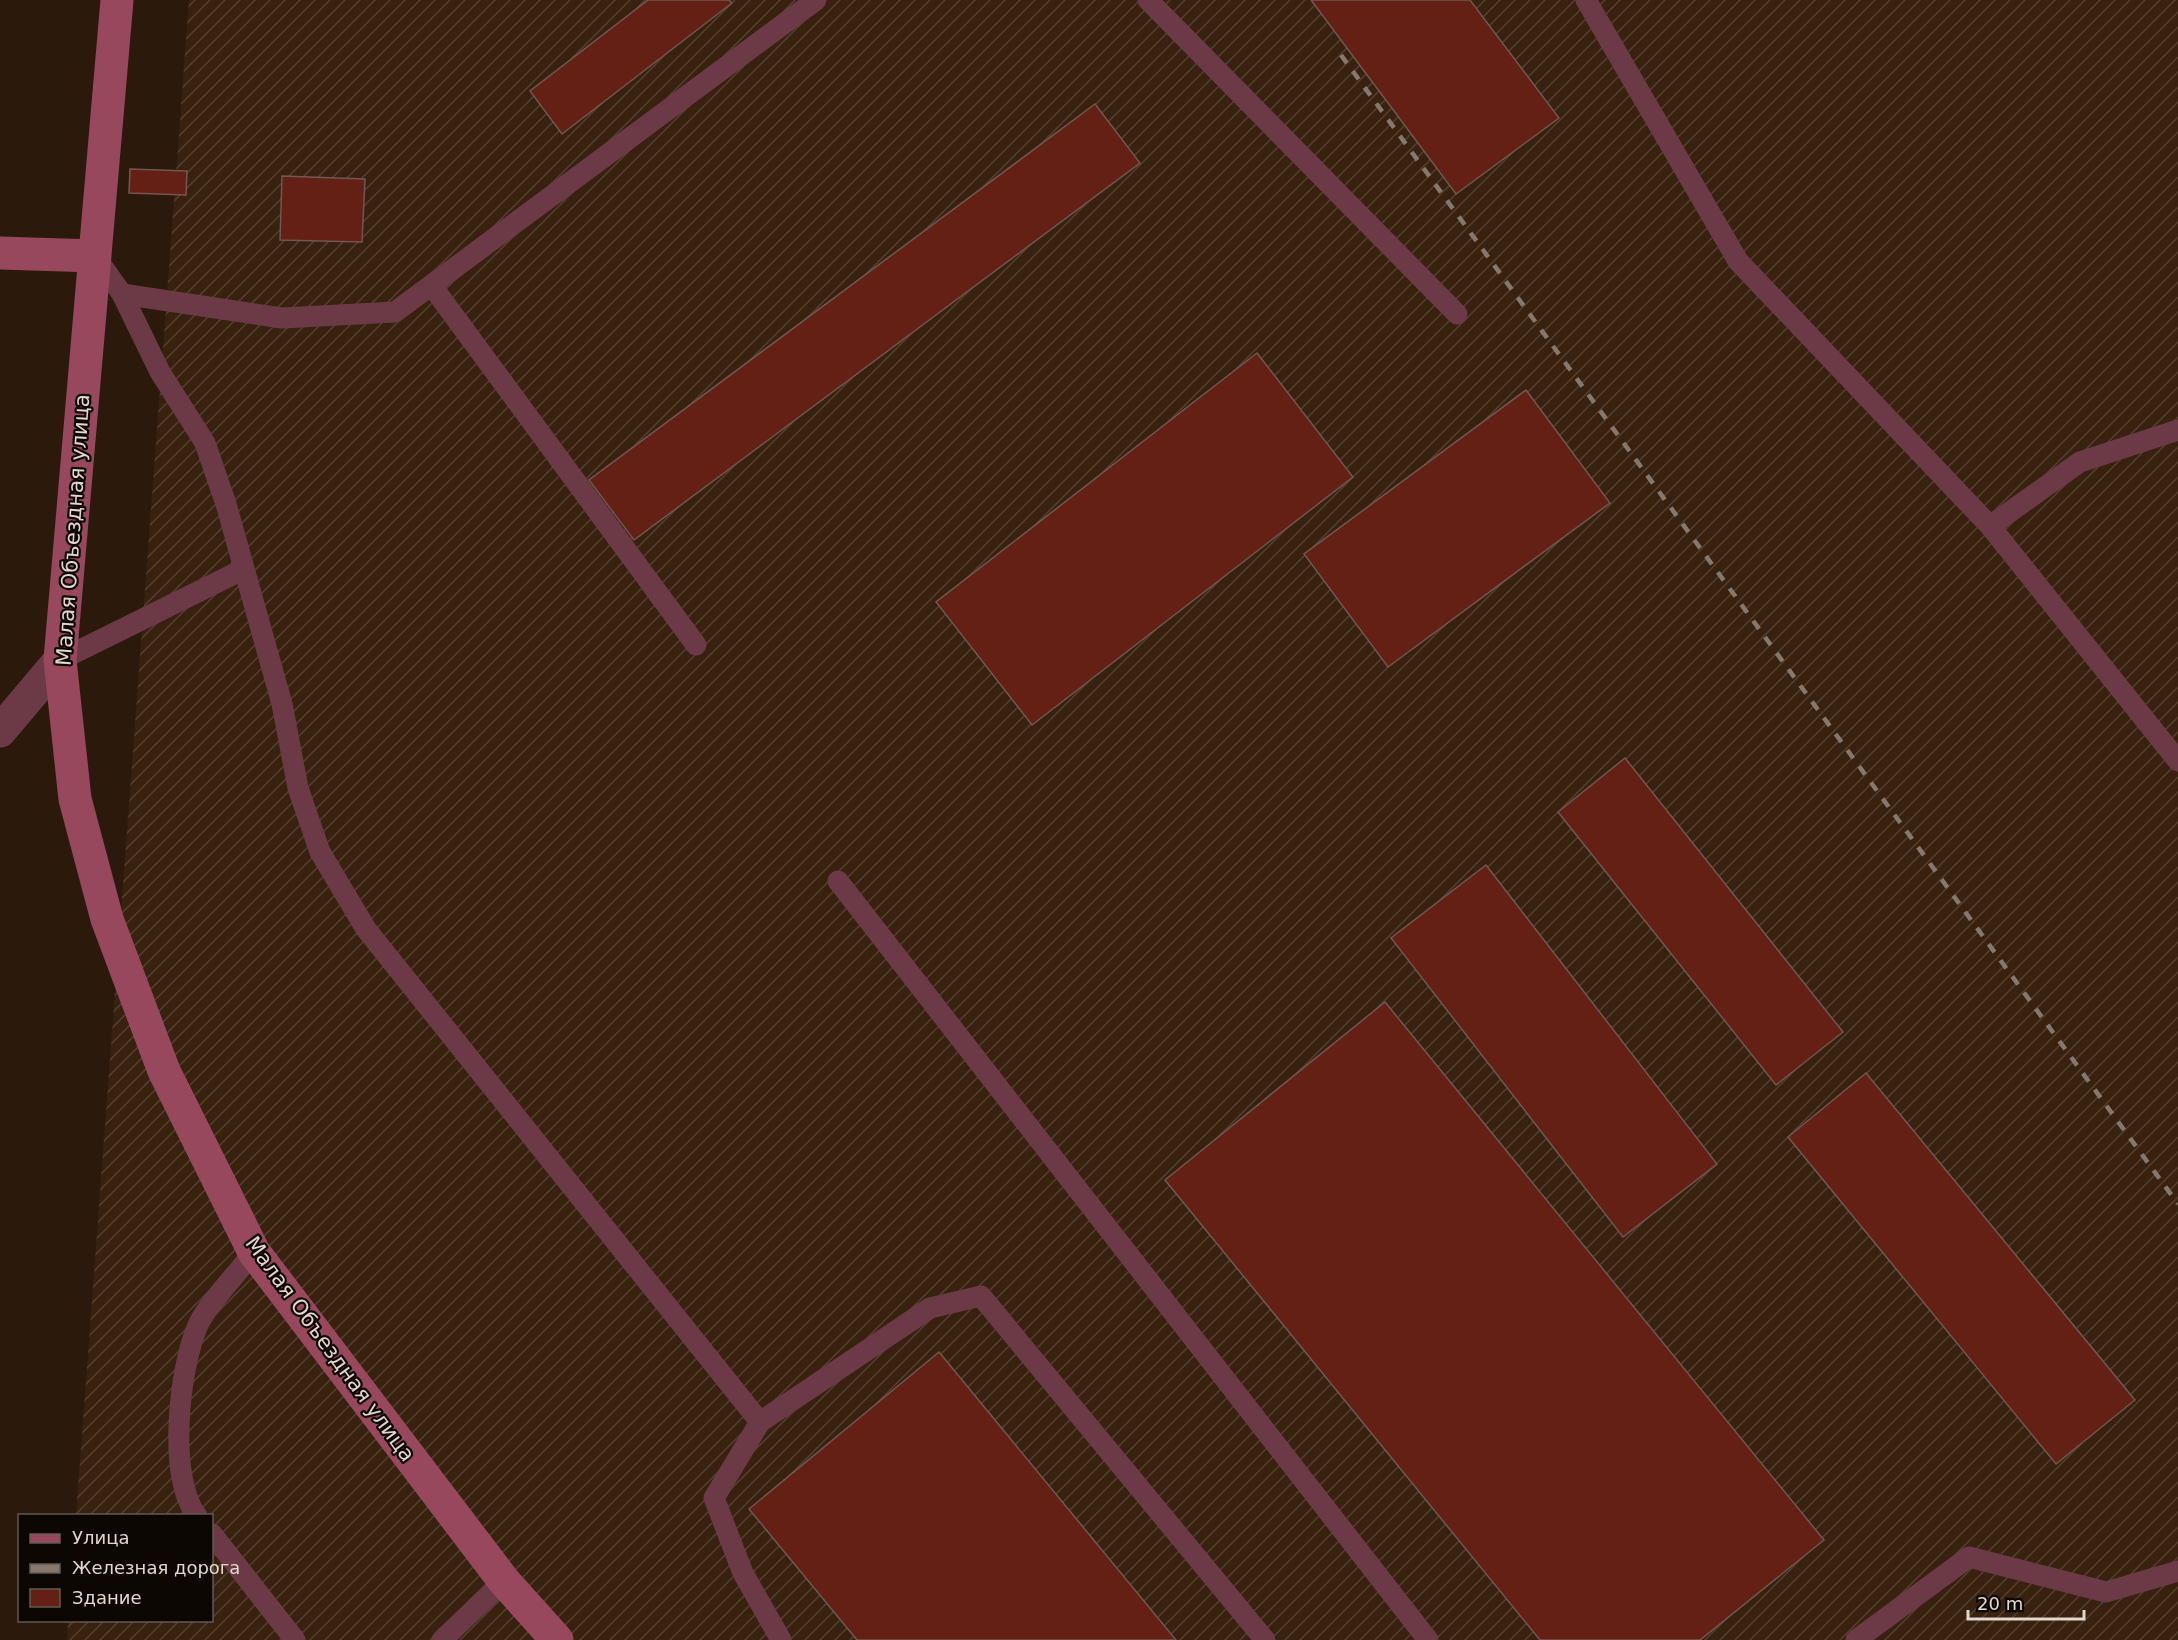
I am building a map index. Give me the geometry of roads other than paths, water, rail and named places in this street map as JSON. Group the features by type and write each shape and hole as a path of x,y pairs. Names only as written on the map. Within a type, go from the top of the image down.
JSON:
{"street":[{"name":"Малая Объездная улица","path":"117,0 60,660 75,799 107,919 164,1071 254,1252 504,1581 557,1640"},
{"path":"0,253 95,256"},
{"path":"0,731 60,660"}],"lane":[{"path":"122,294 282,318 396,312 816,0"},
{"path":"1148,0 1457,314"},
{"path":"1586,0 1738,261 1990,526 2178,761"},
{"path":"95,256 122,294 160,372 205,443 226,504 282,704 298,788 320,852 366,929 760,1422"},
{"path":"432,286 696,645"},
{"path":"1990,526 2080,462 2178,430"},
{"path":"60,660 244,569"},
{"path":"838,881 1428,1640"},
{"path":"196,1514 188,1504 178,1461 181,1391 198,1324 254,1252"},
{"path":"781,1640 744,1572 714,1498 760,1422 930,1308 981,1296 1265,1640"},
{"path":"213,1535 294,1640"},
{"path":"1856,1640 1968,1557 2106,1592 2178,1571"},
{"path":"442,1640 504,1581"}],"railway":[{"path":"1341,55 2178,1204"}]}
